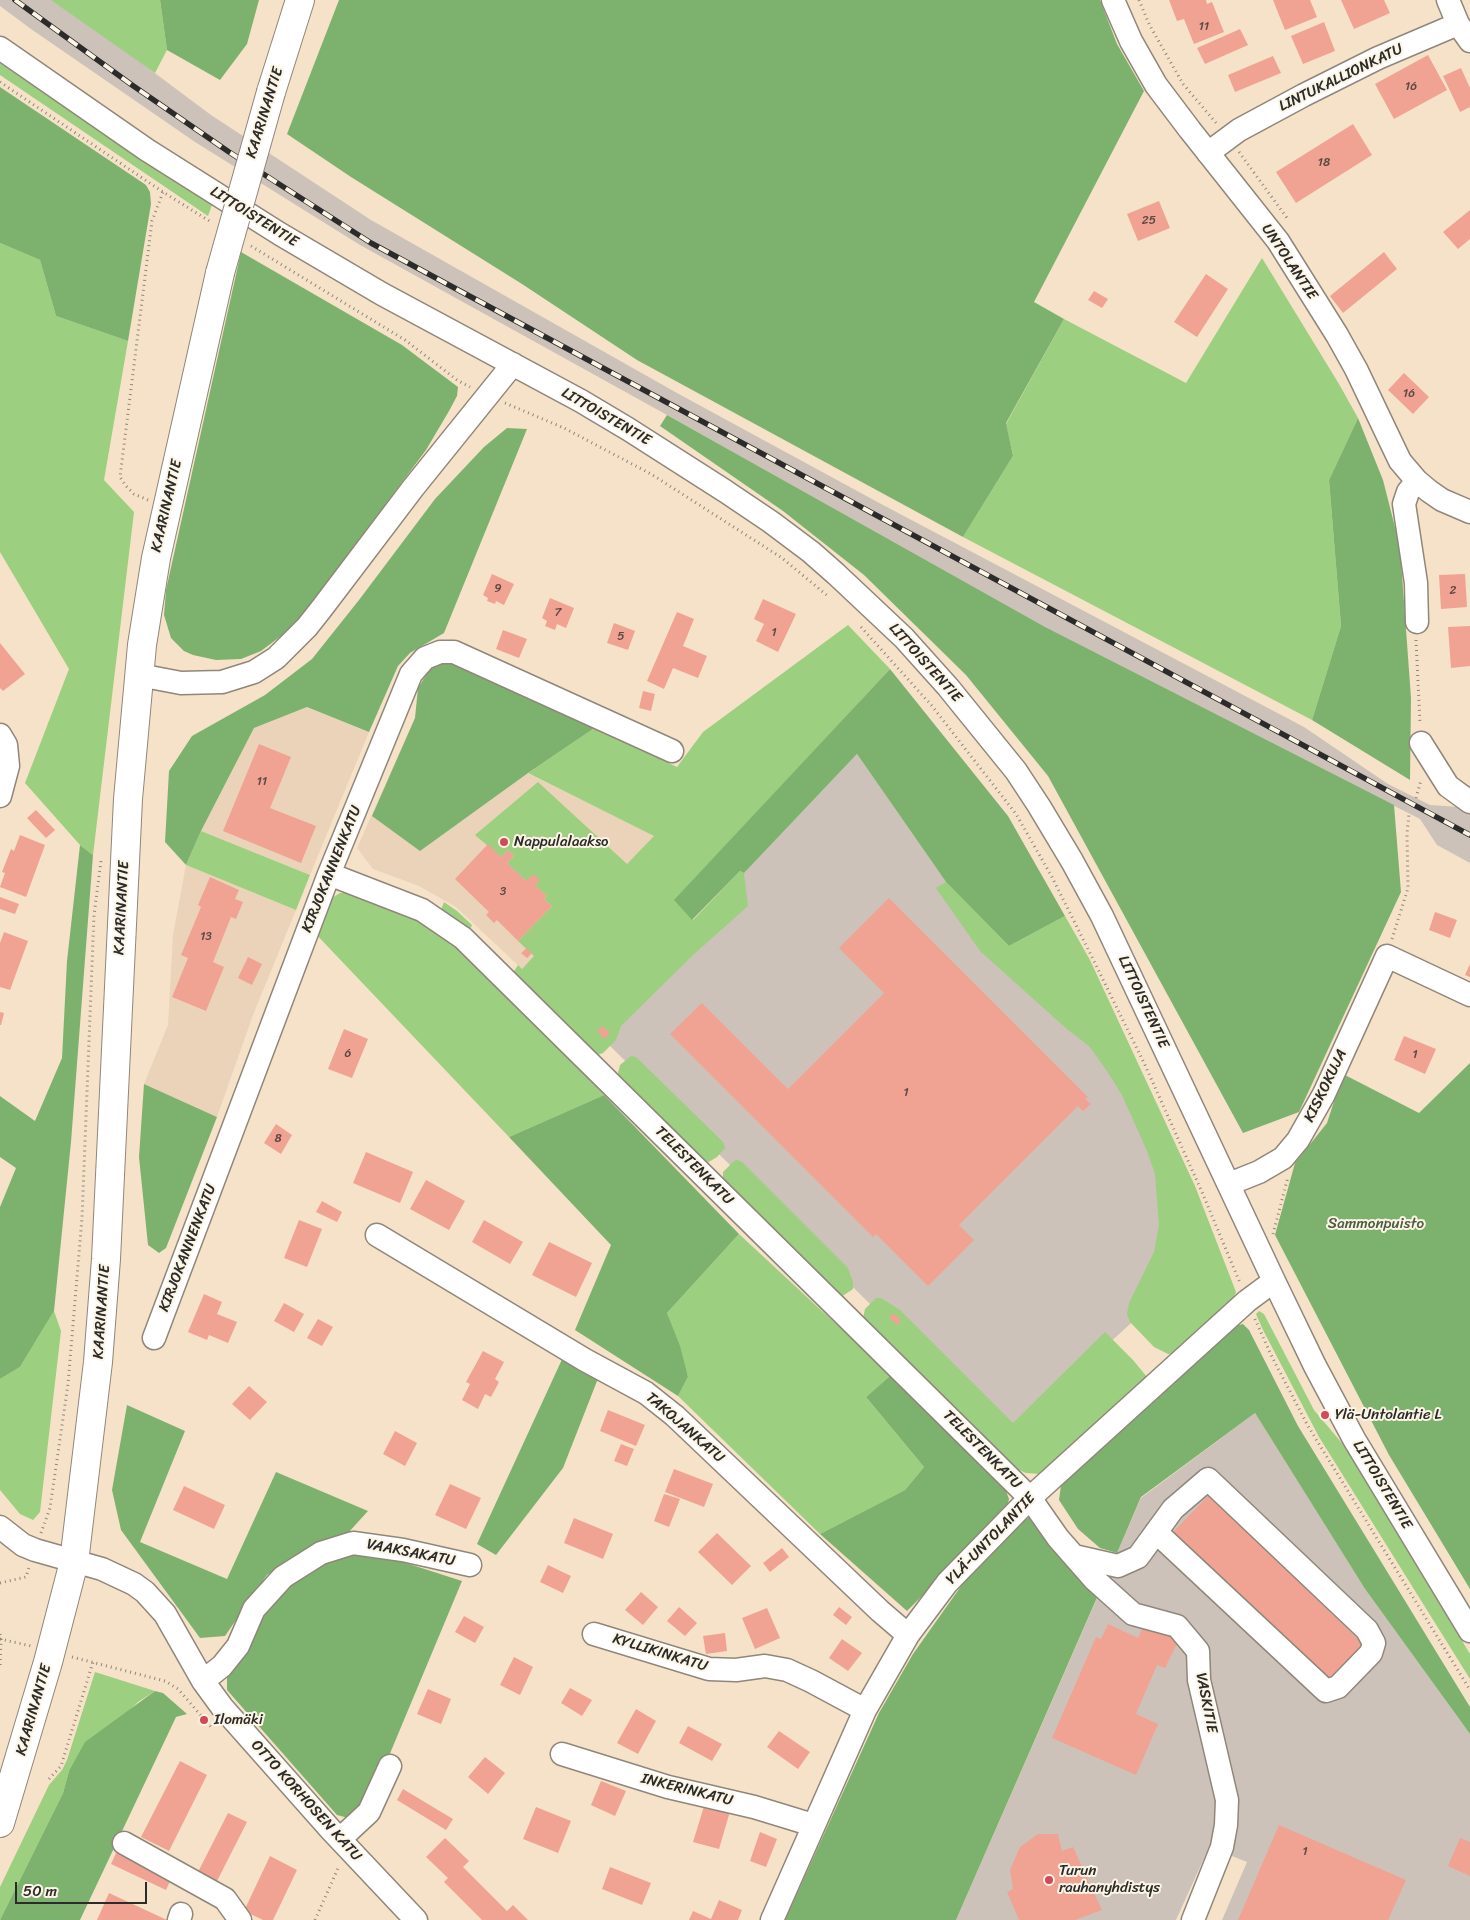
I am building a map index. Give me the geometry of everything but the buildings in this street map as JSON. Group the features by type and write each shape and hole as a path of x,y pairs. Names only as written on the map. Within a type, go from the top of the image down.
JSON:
{"main road":[{"name":"KAARINANTIE","path":"0,1823 45,1671 74,1562 98,1362 106,1259 128,799 139,675 156,558 220,273 271,92 300,0"}],"street":[{"name":"UNTOLANTIE","path":"1113,0 1130,41 1156,85 1282,248 1351,360 1400,461 1417,481 1442,500 1470,512"},
{"name":"LINTUKALLIONKATU","path":"1208,153 1239,130 1311,91 1378,58 1464,32 1448,0"},
{"name":"LITTOISTENTIE","path":"0,48 155,155 280,234 382,294 513,364 628,429 725,491 778,527 817,558 904,638 948,687 1016,772 1072,861 1102,916 1315,1366 1354,1439 1470,1631"},
{"path":"139,675 181,684 222,682 254,672 276,658 307,627 413,488 513,364"},
{"path":"1417,481 1408,492 1404,504 1416,583 1417,622"},
{"name":"KIRJOKANNENKATU","path":"154,1338 329,874 411,674 425,658 440,652 454,652 672,751"},
{"path":"0,735 6,745 8,766 0,796"},
{"path":"1421,743 1448,786 1470,802"},
{"name":"TELESTENKATU","path":"329,874 422,910 463,938 1030,1498"},
{"path":"1387,956 1470,995"},
{"name":"KISKOKUJA","path":"1229,1184 1259,1172 1283,1158 1298,1140 1324,1094 1387,956"},
{"name":"TAKOJANKATU","path":"377,1235 585,1360 646,1393 675,1416 908,1636"},
{"name":"YLÄ-UNTOLANTIE","path":"772,1920 865,1710 908,1636 947,1583 1030,1498 1247,1301 1270,1272"},
{"path":"1074,1556 1118,1566 1138,1557 1156,1532 1173,1509 1208,1479 1367,1630 1374,1643 1371,1653 1338,1687 1326,1691 1156,1532"},
{"name":"VASKITIE","path":"1030,1498 1058,1538 1094,1579 1133,1614 1177,1626 1198,1651 1199,1680 1228,1800 1222,1847 1193,1920"},
{"name":"OTTO KORHOSEN KATU","path":"0,1527 23,1545 34,1550 117,1575 145,1592 165,1614 203,1681 222,1707 340,1839 416,1920"},
{"name":"VAAKSAKATU","path":"203,1681 222,1666 238,1646 254,1609 283,1577 321,1553 353,1543 403,1550 470,1565"},
{"name":"KYLLIKINKATU","path":"594,1634 709,1669 736,1670 765,1666 787,1670 865,1710"},
{"name":"INKERINKATU","path":"562,1754 668,1787 754,1807 813,1825"},
{"path":"340,1839 369,1812 390,1766"},
{"path":"124,1843 225,1899 240,1920"}],"path":[{"path":"0,82 163,192 213,223"},
{"path":"148,510 149,500 134,494 120,477 152,221 163,192"},
{"path":"246,243 405,340 457,380 487,396 564,428 651,474 782,558 833,601"},
{"path":"854,620 932,706 1016,814 1064,901 1145,1065 1202,1192 1271,1355 1308,1426 1470,1690"},
{"path":"1417,622 1416,642 1421,743"},
{"path":"1416,798 1420,789 1422,775"},
{"path":"1387,956 1408,888 1407,834 1410,813"},
{"path":"0,1583 26,1577 50,1508 68,1384 82,1218 94,915 102,856"},
{"path":"1270,1272 1298,1140"},
{"path":"0,1668 0,1637 33,1646"},
{"path":"72,1657 165,1681 178,1689 207,1724 215,1730"},
{"path":"49,1779 61,1766 93,1662"},
{"path":"315,1920 340,1864 347,1871"}],"shaded area":[{"path":"0,0 57,0 211,115 371,220 677,393 883,505 1304,727 1388,784 1430,805 1460,807 1470,813 1470,863 1437,845 1420,819 1043,627 360,245 195,142 31,29 0,6"},
{"path":"307,707 369,732 310,875 201,831 254,728"},
{"name":"Nappulalaakso","path":"415,718 655,836 522,969 456,907 419,886 373,869 357,848"},
{"path":"857,754 946,882 1095,1033 1172,1189 1151,1305 1005,1438 594,1030"},
{"path":"186,865 296,910 253,1015 217,1117 144,1084 168,1025 173,935"},
{"path":"1255,1413 1365,1589 1470,1734 1470,1920 1222,1920 1247,1862 1209,1847 1176,1920 956,1920 1141,1498"}],"green space":[{"path":"51,0 160,0 167,50 155,73"},
{"path":"160,0 259,0 247,44 220,80 167,50"},
{"path":"339,0 1100,0 1117,44 1144,91 1034,302 1064,319 1006,423 1013,456 963,537 637,360 287,134"},
{"path":"0,63 212,205 208,216 0,75"},
{"path":"0,87 146,185 150,192 151,204 128,341 56,316 40,260 0,243"},
{"path":"0,243 40,260 56,316 128,341 104,480 134,512 93,855 80,845 25,783 69,669 0,552"},
{"path":"241,252 402,345 458,387 457,396 426,450 299,620 261,651 241,659 216,660 184,651 171,638 164,615 166,590"},
{"path":"1262,258 1358,418 1329,480 1341,626 1312,720 963,537 1013,456 1006,424 1064,319 1186,383"},
{"path":"667,415 1045,627 1394,805 1401,892 1299,1112 1243,1133 1048,776 966,675 864,575 783,511 660,426"},
{"path":"1358,418 1383,480 1400,547 1411,698 1410,780 1312,720 1341,626 1329,480"},
{"path":"507,428 527,429 444,633 410,653 398,666 369,732 307,707 254,728 201,831 186,865 165,842 169,771 192,736 265,695 312,659 435,499 484,447"},
{"path":"848,625 890,669 675,900 693,920 740,871 744,873 748,906 693,955 621,1026 616,1040 603,1053 597,1055 513,973 518,965 522,969 534,956 518,941 552,906 544,899 547,896 535,885 539,880 526,881 507,863 514,856 508,850 501,857 475,835 538,782 627,864 654,836 528,773 596,727 677,767 703,732"},
{"path":"440,657 596,727 528,773 420,851 372,816 415,718 418,688 431,667"},
{"path":"890,669 1008,816 1065,916 1009,946 946,882 857,754 744,873 740,871 692,920 674,900"},
{"path":"201,831 310,875 296,910 186,865"},
{"path":"80,845 93,855 71,1142 54,1311 20,1367 0,1379 0,1207 16,1168 0,1157 0,1096 35,1121 62,1058 67,961"},
{"path":"946,882 1009,946 1065,916 1090,960 1195,1186 1236,1292 1234,1297 1180,1353 1168,1354 1154,1347 1130,1322 1127,1314 1129,1303 1154,1252 1159,1225 1155,1174 1122,1095 1089,1046 1068,1030 980,951 936,888"},
{"path":"340,893 355,893 404,910 458,946 604,1095 509,1137 312,930 330,899"},
{"path":"444,902 472,925 470,930 441,910"},
{"path":"631,1056 636,1057 723,1142 725,1148 717,1157 707,1163 617,1077 620,1065"},
{"name":"Sammonpuisto","path":"1470,1063 1470,1589 1389,1455 1275,1235 1295,1163 1327,1123 1343,1074 1419,1113"},
{"path":"144,1084 217,1117 166,1248 159,1253 148,1245 139,1157"},
{"path":"604,1095 739,1234 667,1313 680,1346 688,1377 678,1396 575,1330 611,1245 509,1137"},
{"path":"737,1160 742,1162 848,1268 853,1282 853,1289 841,1297 723,1180 723,1172"},
{"path":"739,1234 891,1375 866,1397 924,1467 905,1490 820,1534 678,1396 688,1377 667,1313"},
{"path":"876,1298 881,1298 900,1310 1013,1423 1105,1332 1147,1377 1040,1474 1026,1473 1017,1469 998,1452 863,1318 865,1309"},
{"path":"54,1311 61,1331 40,1512 33,1520 20,1514 0,1490 0,1379 20,1367"},
{"path":"1259,1311 1264,1314 1314,1410 1346,1448 1470,1654 1470,1679 1319,1437 1263,1330 1256,1314"},
{"path":"1243,1324 1249,1330 1298,1426 1470,1707 1470,1734 1365,1589 1255,1413 1141,1497 1117,1553 1100,1548 1078,1529 1059,1500 1061,1485 1235,1326"},
{"path":"564,1355 599,1376 563,1468 496,1555 477,1544"},
{"path":"891,1375 1005,1488 1009,1499 1006,1512 907,1611 820,1534 905,1490 924,1467 866,1397"},
{"path":"127,1405 185,1431 140,1542 227,1579 276,1472 368,1511 348,1533 324,1541 292,1557 267,1575 225,1636 200,1638 121,1530 112,1490"},
{"path":"1034,1516 1099,1593 956,1920 785,1920 879,1713 913,1654 976,1565 1017,1522"},
{"path":"351,1551 378,1554 462,1581 386,1763 352,1819 337,1815 227,1690 227,1673 257,1620 293,1579"},
{"path":"95,1672 155,1691 138,1702 69,1771 63,1793 0,1920 0,1887 49,1785 62,1770 67,1760"},
{"path":"155,1691 163,1693 187,1714 176,1717 80,1920 0,1920 63,1793 69,1771 85,1742"}],"railway":[{"path":"15,0 132,85 229,152 371,243 1470,835"}],"place":[{"name":"Nappulalaakso","path":"504,842"},
{"name":"Ylä-Untolantie L","path":"1325,1415"},
{"name":"Ilomäki","path":"204,1720"},
{"name":"Turun rauhanyhdistys","path":"1049,1880"}]}
